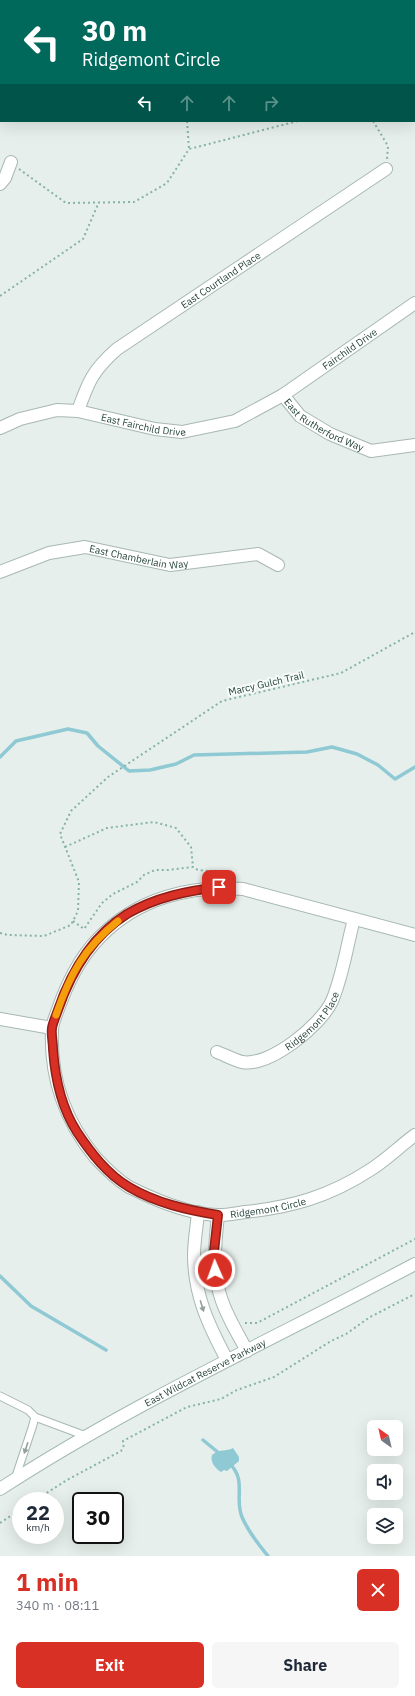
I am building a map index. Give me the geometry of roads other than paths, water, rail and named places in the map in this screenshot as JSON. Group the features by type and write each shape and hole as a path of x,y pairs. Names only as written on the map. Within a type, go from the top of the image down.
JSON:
{"street":[{"path":"0,184 5,178 11,162"},
{"name":"East Courtland Place","path":"78,411 90,379 101,362 116,349 386,169"},
{"name":"Fairchild Drive","path":"283,395 415,303"},
{"name":"East Fairchild Drive","path":"0,428 20,419 57,410 78,411 155,429 182,432 235,421 283,395"},
{"name":"East Rutherford Way","path":"283,395 300,416 330,434 370,451 415,444"},
{"name":"East Chamberlain Way","path":"0,572 49,552 86,547 170,565 258,554 278,565"},
{"name":"Ridgemont Circle","path":"415,935 243,889 219,887 171,895 146,904 126,915 88,948 74,972 52,1028 55,1073 62,1102 71,1122 87,1148 106,1170 128,1186 174,1206 218,1215 277,1209 341,1187 372,1169 415,1135"},
{"name":"Ridgemont Place","path":"216,1052 243,1062 261,1060 282,1051 301,1037 315,1023 331,1002 354,919"},
{"path":"0,1019 52,1028"},
{"path":"198,1212 194,1255 201,1304 209,1326 227,1360"},
{"path":"218,1215 215,1270 221,1298 229,1318 247,1351"},
{"name":"East Wildcat Reserve Parkway","path":"0,1489 51,1456 158,1395 247,1351 415,1264"}],"lane":[{"path":"0,1396 28,1410 35,1417 86,1436"},
{"path":"15,1479 35,1417"}],"water":[{"path":"233,1448 239,1457 239,1461 227,1471 224,1470 221,1472 214,1465 212,1455"}],"waterway":[{"path":"0,757 16,741 68,729 87,733 98,746 129,771 150,770 176,764 194,755 307,752 332,747 357,754 378,765 395,779 415,767"},
{"path":"0,1276 31,1306 106,1350"},
{"path":"203,1440 220,1454"},
{"path":"230,1464 238,1477 239,1503 242,1517 247,1527 268,1556"}]}
